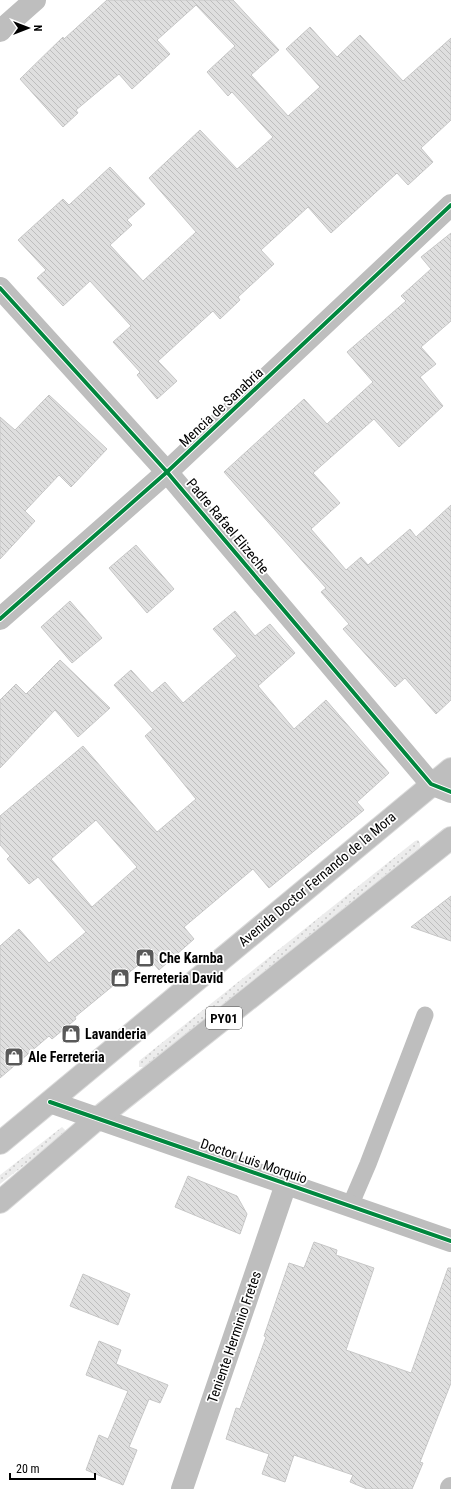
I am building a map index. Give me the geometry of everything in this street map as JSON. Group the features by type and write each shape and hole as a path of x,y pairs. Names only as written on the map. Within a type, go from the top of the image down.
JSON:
{"main road":[{"path":"0,31 35,0"},
{"name":"Mencia de Sanabria","path":"0,619 167,472 451,205"},
{"name":"Padre Rafael Elizeche","path":"0,288 167,472 431,784"},
{"name":"Avenida Doctor Fernando de la Mora","path":"0,1143 431,784 451,769"},
{"path":"431,784 451,792"},
{"name":"PY01","path":"0,1202 97,1119 451,838"},
{"name":"Doctor Luis Morquio","path":"50,1102 451,1241"},
{"name":"Teniente Herminio Fretes","path":"182,1489 286,1184"}],"lane":[{"path":"350,1206 368,1164 425,1015"}],"shaded area":[{"path":"418,840 420,847 144,1067 139,1067 139,1061"},
{"path":"62,1127 65,1130 64,1134 0,1184 0,1175"}],"building":[{"path":"107,0 233,0 279,50 251,75 288,116 320,87 286,49 310,27 337,57 360,35 403,81 451,38 451,120 421,148 433,162 408,185 397,173 331,233 308,207 261,250 274,264 238,297 240,300 220,319 213,311 158,361 177,381 157,399 137,375 140,372 113,342 131,326 90,281 63,306 37,278 46,270 18,240 63,199 69,205 110,167 145,204 127,220 132,225 110,245 143,281 196,232 149,178 200,130 237,169 273,137 232,92 228,96 207,72 235,46 196,5 157,40 170,54 132,89 119,74 76,110 78,113 63,127 20,79 63,37 64,39"},
{"path":"451,233 451,321 421,347 436,364 420,377 443,406 399,447 374,419 313,473 340,503 311,529 346,570 361,557 368,565 410,529 416,537 451,505 451,700 436,714 405,678 395,687 343,629 349,624 321,592 326,588 224,472 304,399 327,424 373,382 347,352 406,301 401,296 431,269 421,257"},
{"path":"49,395 107,449 71,487 59,475 25,511 35,521 0,559 0,417 15,430"},
{"path":"136,545 174,589 147,613 109,568"},
{"path":"70,601 102,638 72,663 41,627"},
{"path":"235,611 255,636 270,624 295,653 258,686 294,729 326,700 389,773 357,802 364,810 269,888 253,869 184,927 194,939 159,970 148,957 75,1017 76,1019 52,1039 49,1036 0,1078 0,946 19,929 49,963 86,932 38,877 29,884 7,859 10,856 0,845 0,816 83,746 157,832 196,799 145,736 153,729 114,685 131,670 152,693 165,682 183,703 237,656 213,629","holes":["96,820 137,867 92,907 51,859"]},
{"path":"60,660 110,708 78,737 55,710 0,768 0,700 16,684 26,694"},
{"path":"451,896 451,941 411,927"},
{"path":"188,1176 237,1196 247,1214 240,1234 175,1207"},
{"path":"314,1242 337,1250 336,1255 374,1268 346,1350 411,1373 448,1268 451,1268 451,1383 420,1462 423,1463 412,1489 367,1489 350,1482 353,1475 294,1455 285,1482 262,1474 269,1454 226,1439 236,1408 240,1409 266,1337 264,1336 289,1263 304,1268"},
{"path":"83,1274 130,1294 118,1325 70,1306"},
{"path":"99,1341 121,1350 116,1364 168,1385 160,1403 149,1399 129,1447 137,1450 123,1485 86,1470 99,1435 108,1439 128,1391 86,1375"}],"cycle path":[{"path":"0,619 167,472 451,205"},
{"path":"0,288 167,472 431,784 451,792"},
{"path":"50,1102 451,1241"}],"place":[{"name":"Che Karnba","path":"145,958"},
{"name":"Ferreteria David","path":"120,978"},
{"name":"Lavanderia","path":"71,1034"},
{"name":"Ale Ferreteria","path":"14,1057"}]}
